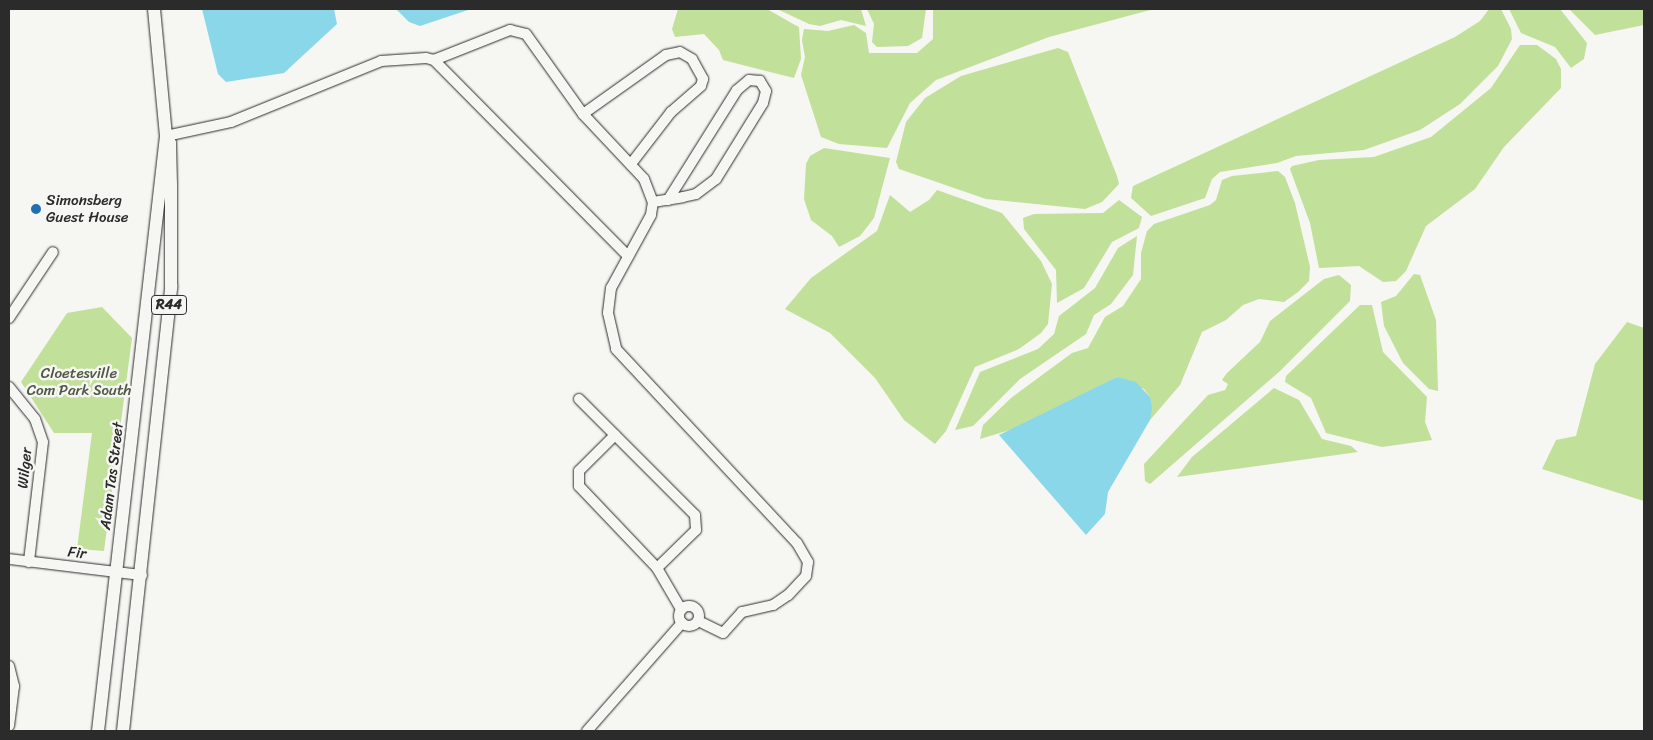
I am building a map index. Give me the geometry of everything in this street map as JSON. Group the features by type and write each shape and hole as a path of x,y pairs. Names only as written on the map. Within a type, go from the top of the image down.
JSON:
{"main road":[{"name":"Adam Tas Street","path":"98,731 166,136 154,9"},
{"name":"Adam Tas Street","path":"123,731 142,575 171,286 172,185 170,143 166,136"}],"street":[{"path":"166,136 232,122 381,61 434,60 467,45 510,30 519,31 533,42 583,114 640,171 653,202 651,215 611,288 608,313 616,349 798,543 808,562 806,576 788,595 773,605 742,612 723,633 698,621"},
{"path":"583,114 666,55 680,52 692,59 703,79 701,86 671,112 631,164"},
{"path":"434,60 628,256"},
{"path":"653,202 668,200 696,194 716,179 763,102 766,91 760,81 749,80 738,90 668,200"},
{"path":"9,318 53,252"},
{"name":"Wilger","path":"9,387 35,419 43,442 29,562"},
{"path":"579,399 694,514 696,530 657,568"},
{"path":"587,731 682,623 680,609 657,568 579,486 576,478 615,435"},
{"name":"Fir","path":"9,559 142,575"},
{"path":"680,609 695,608 698,621"},
{"path":"682,623 688,626 698,621"},
{"path":"9,666 14,686 9,726"}],"green space":[{"path":"678,9 767,9 799,27 801,59 794,78 723,60 719,50 704,34 675,37 672,29"},
{"path":"777,9 861,9 866,26 841,20 820,26 809,24"},
{"path":"867,9 926,9 922,38 908,46 877,47 872,42 874,24"},
{"path":"933,9 1154,9 1049,37 936,80 910,103 887,148 839,144 821,137 801,75 805,57 802,40 804,29 828,31 854,25 866,33 869,53 917,53 933,39"},
{"path":"1489,9 1501,9 1511,29 1512,39 1498,66 1460,104 1420,130 1364,150 1296,156 1277,163 1220,172 1212,179 1205,198 1151,216 1131,198 1133,186 1455,37 1480,21"},
{"path":"1509,9 1560,9 1587,43 1584,59 1571,68 1555,47 1521,33"},
{"path":"1569,9 1644,9 1644,25 1595,35"},
{"path":"1520,45 1537,45 1556,59 1561,69 1561,88 1504,147 1475,189 1426,226 1406,271 1396,281 1383,282 1359,266 1319,268 1310,223 1290,169 1292,166 1319,160 1374,157 1431,137 1491,88"},
{"path":"1058,48 1068,52 1117,176 1119,184 1102,202 1085,209 986,199 899,169 896,162 906,122 925,98 961,76"},
{"path":"824,148 890,158 874,218 860,236 839,247 832,236 811,220 804,199 806,164 810,156"},
{"path":"1278,171 1285,177 1295,203 1310,267 1309,281 1298,292 1284,302 1259,299 1243,305 1226,320 1202,332 1180,385 1150,420 1150,397 1144,389 1117,377 1026,425 980,439 983,425 1011,398 1072,353 1088,348 1105,317 1123,306 1141,279 1141,253 1147,231 1154,224 1210,205 1216,200 1222,180 1232,176"},
{"path":"937,190 1002,213 1041,261 1052,284 1048,324 1041,333 1019,349 975,367 946,431 935,444 904,420 875,378 830,333 785,309 811,278 877,231 890,195 910,212 929,200"},
{"path":"1119,200 1142,217 1139,228 1112,242 1084,288 1057,303 1056,270 1024,229 1023,218 1034,214 1103,213"},
{"path":"1137,236 1133,275 1111,304 1094,315 1086,334 1020,379 973,426 955,430 980,372 1038,349 1054,334 1059,316 1095,288 1118,248"},
{"path":"1414,274 1420,275 1436,320 1438,391 1429,389 1403,363 1384,326 1381,302 1396,296"},
{"path":"1339,275 1351,285 1350,301 1279,372 1150,484 1145,481 1144,464 1208,395 1225,390 1228,384 1222,380 1260,342 1270,321 1324,279"},
{"path":"1360,305 1372,305 1383,352 1427,397 1425,422 1432,440 1382,447 1326,433 1311,398 1285,382 1286,376"},
{"name":"Cloetesville Com Park South","path":"102,307 132,338 104,551 77,549 92,433 54,433 21,382 67,313"},
{"path":"1627,322 1644,328 1644,501 1542,469 1556,440 1576,436 1595,364"},
{"path":"1274,388 1299,400 1322,439 1351,446 1358,452 1177,477 1192,457"}],"water":[{"path":"202,9 334,9 337,24 284,73 226,82 218,74"},
{"path":"396,9 471,9 420,26 409,22"},
{"path":"1117,377 1136,382 1150,397 1152,408 1150,420 1108,492 1105,514 1086,535 999,435"}],"place":[{"name":"Simonsberg Guest House","path":"36,209"}]}
